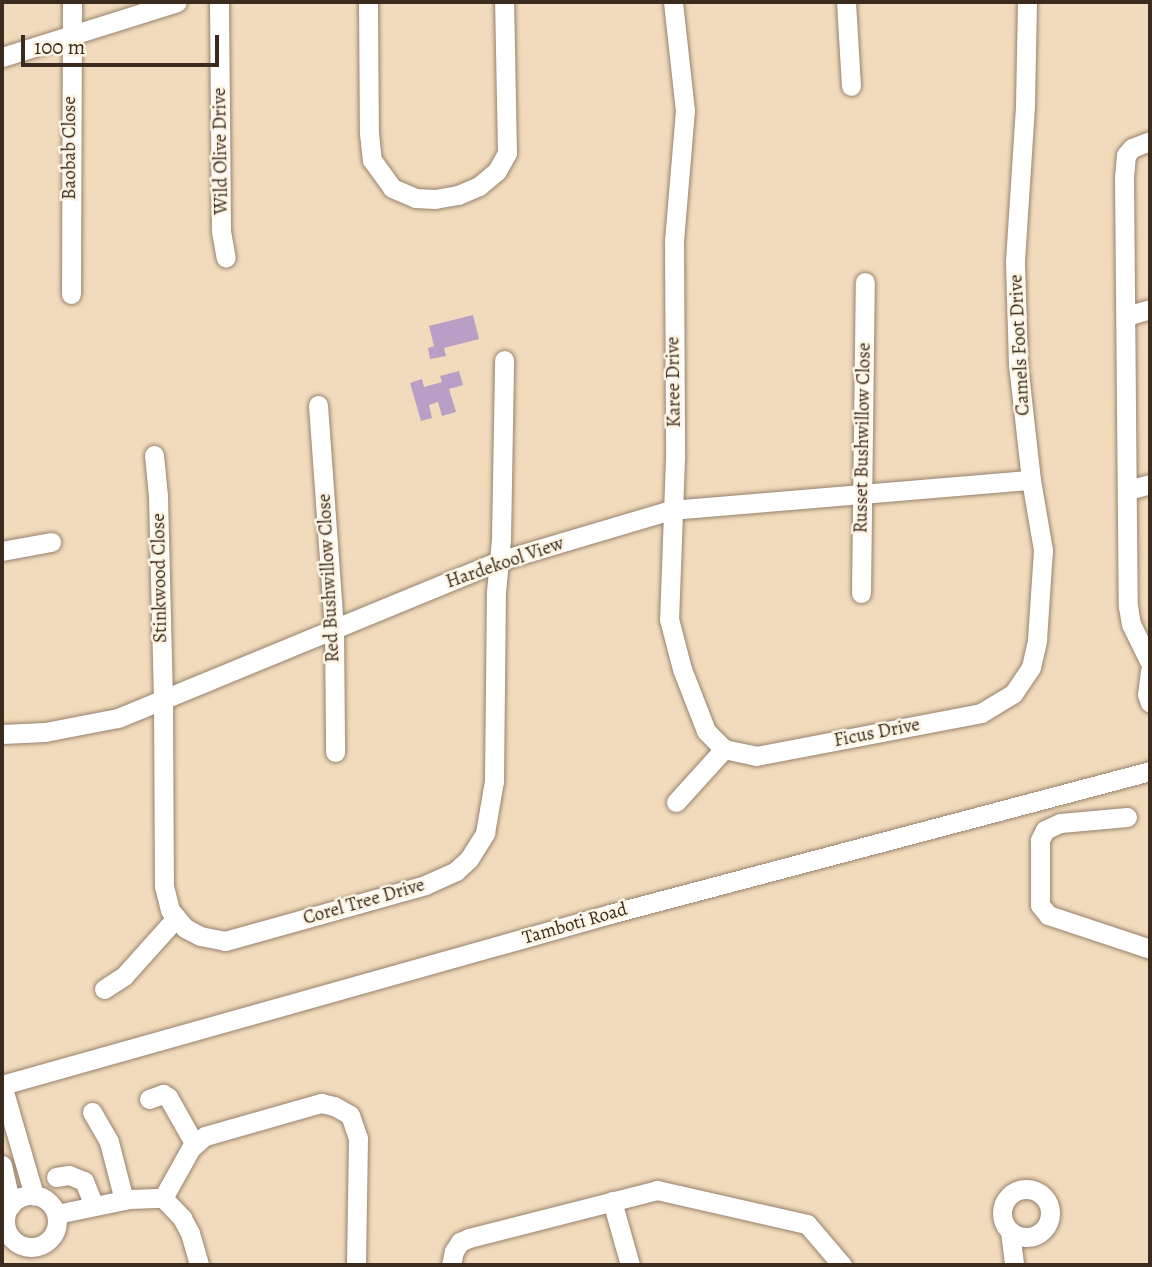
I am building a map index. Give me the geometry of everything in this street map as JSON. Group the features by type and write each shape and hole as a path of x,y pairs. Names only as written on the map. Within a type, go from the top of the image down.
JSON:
{"street":[{"name":"Baobab Close","path":"71,294 72,2"},
{"path":"2,57 177,2"},
{"name":"Wild Olive Drive","path":"219,2 221,231 226,258"},
{"path":"368,2 369,133 372,160 392,188 415,198 435,200 458,195 479,186 497,171 507,152 504,2"},
{"name":"Karee Drive","path":"673,2 685,110 674,241 675,458 669,607 671,630 698,717 706,731 724,749"},
{"path":"846,2 851,86"},
{"name":"Camels Foot Drive","path":"1022,684 1031,667 1037,640 1043,567 1018,364 1015,261 1025,105 1027,2"},
{"path":"1150,141 1132,148 1126,155 1124,166 1129,615 1150,662 1147,694 1150,703"},
{"name":"Russet Bushwillow Close","path":"861,593 865,282"},
{"path":"1126,316 1150,309"},
{"name":"Corel Tree Drive","path":"176,918 200,936 225,941 243,938 425,886 456,871 469,859 485,833 494,781 495,617 504,360"},
{"name":"Red Bushwillow Close","path":"318,405 334,627 335,752"},
{"name":"Stinkwood Close","path":"153,455 158,496 163,702"},
{"name":"Hardekool View","path":"2,734 85,726 163,702 334,627 499,561 671,510 1031,480"},
{"path":"1128,490 1150,484"},
{"path":"2,551 51,541"},
{"name":"Ficus Drive","path":"724,749 756,756 981,712 1003,702 1022,684"},
{"path":"104,989 124,976 176,918 166,900 164,886 163,702"},
{"path":"676,802 724,749"},
{"name":"Tamboti Road","path":"2,1085 610,914 1150,771"},
{"path":"1127,817 1060,823 1045,830 1040,840 1040,905 1048,915 1150,949"},
{"path":"2,1085 34,1195"},
{"path":"149,1099 163,1094 168,1097 194,1143"},
{"path":"163,1198 194,1143 214,1133 321,1103 343,1110 353,1121 358,1138 356,1265"},
{"path":"92,1112 109,1142 124,1200"},
{"path":"2,1165 11,1205"},
{"path":"56,1177 69,1175 85,1181 94,1206"},
{"path":"1031,1189 1045,1198 1050,1212 1045,1227 1032,1236 1015,1265 1010,1231 1002,1217 1004,1202 1016,1191 1031,1189"},
{"path":"451,1265 454,1251 460,1242 469,1238 663,1190 804,1223 815,1230 842,1265"},
{"path":"34,1195 44,1198 57,1214 58,1223 51,1239 35,1247 20,1245 4,1228 11,1205 17,1199 34,1195"},
{"path":"57,1214 124,1200 163,1198 182,1218 190,1233 199,1265"},
{"path":"612,1201 630,1265"},
{"path":"1010,1231 1024,1237 1032,1236"}],"building":[{"path":"473,315 479,339 444,348 446,356 430,359 428,348 434,346 429,326"},
{"path":"459,371 463,385 449,389 456,412 442,416 438,402 429,405 432,418 421,421 410,383 422,379 424,387 442,382 440,376"}]}
